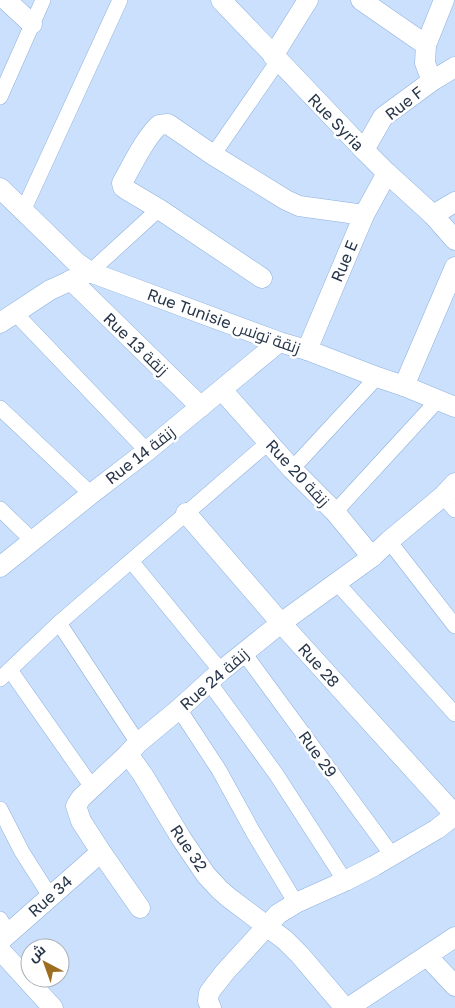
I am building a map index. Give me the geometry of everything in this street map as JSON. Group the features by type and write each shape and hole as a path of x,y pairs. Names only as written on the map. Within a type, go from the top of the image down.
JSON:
{"street":[{"path":"6,0 32,24"},
{"path":"0,97 43,0"},
{"path":"23,211 120,0"},
{"path":"213,155 276,59 308,0"},
{"path":"361,0 426,45"},
{"path":"432,81 425,63 426,45 444,0"},
{"name":"Rue Syria","path":"226,2 276,59 387,174 433,215 455,240"},
{"name":"Rue F","path":"364,150 383,116 432,81 455,68"},
{"path":"262,278 124,187 122,183 138,155 159,125 168,124 213,155 299,206 364,215"},
{"name":"Rue E","path":"307,350 364,215 387,174"},
{"name":"Rue Tunisie زنقة تونس","path":"0,188 76,262 90,272 279,342 307,350 447,403"},
{"path":"433,215 455,202"},
{"path":"147,451 7,318 50,290 90,272 159,209"},
{"path":"404,386 455,267"},
{"name":"Rue 13 زنقة","path":"71,280 201,407"},
{"name":"Rue 14 زنقة","path":"0,567 147,451 279,342"},
{"path":"292,469 377,378"},
{"name":"Rue 20 زنقة","path":"222,390 292,469 335,512 372,557"},
{"path":"335,512 447,403"},
{"path":"0,408 91,494"},
{"path":"92,787 5,674 59,623 269,442"},
{"name":"Rue 24 زنقة","path":"140,908 81,821 76,807 81,798 215,676 281,623 372,557 389,541 451,497"},
{"path":"0,509 32,540"},
{"name":"Rue 28","path":"186,513 281,623 455,815"},
{"path":"389,541 455,626"},
{"path":"131,560 215,676 345,881"},
{"path":"337,583 455,714"},
{"path":"59,623 133,749"},
{"name":"Rue 29","path":"244,653 392,855"},
{"path":"179,709 219,770 253,832 296,903"},
{"name":"Rue 32","path":"133,749 142,775 206,875 228,897 285,940 347,1008"},
{"path":"0,809 22,852 50,896"},
{"path":"211,1008 208,1001 214,986 278,914 296,903 374,866 436,829 455,815"},
{"name":"Rue 34","path":"2,936 101,852"},
{"path":"2,936 53,1008"},
{"path":"347,1008 455,937"},
{"path":"427,956 455,986"}]}
